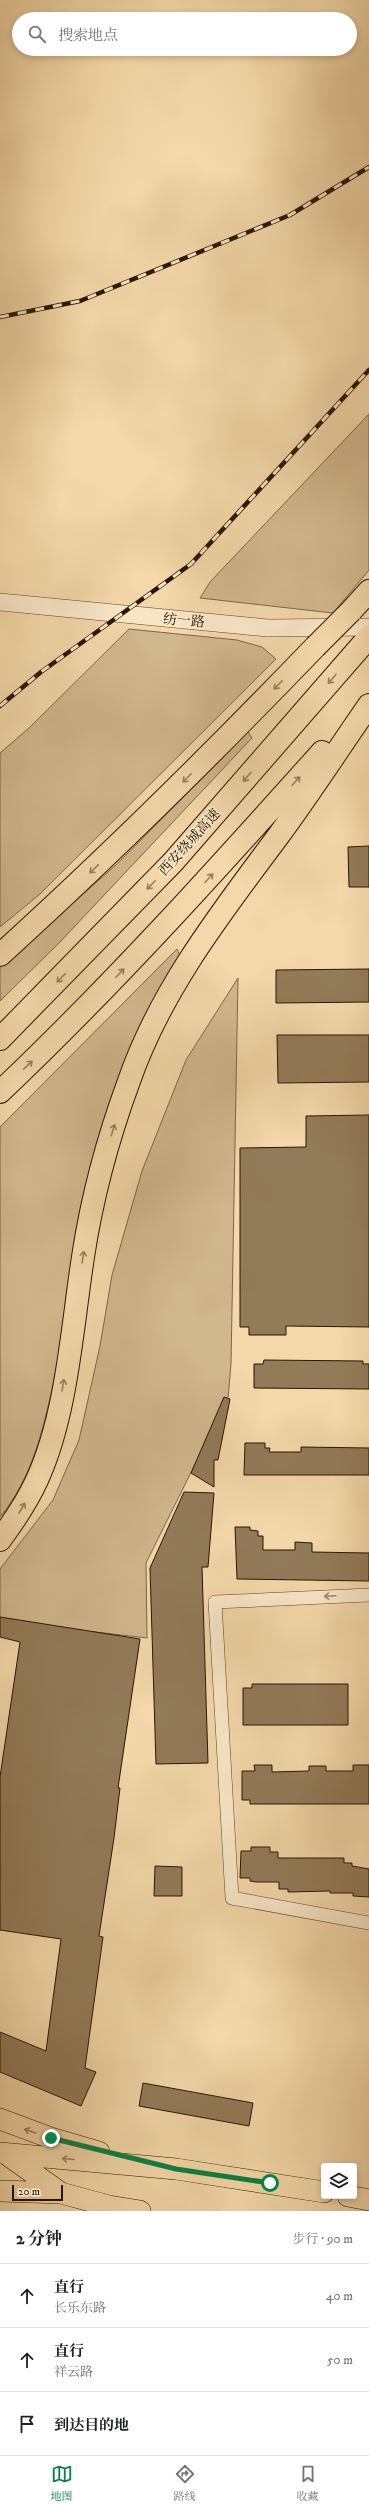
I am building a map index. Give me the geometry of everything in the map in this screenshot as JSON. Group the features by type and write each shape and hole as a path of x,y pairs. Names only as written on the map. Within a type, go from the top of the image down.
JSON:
{"highway":[{"path":"0,955 89,874 162,803 369,592"},
{"name":"西安绕城高速","path":"0,1039 172,862 364,644"},
{"path":"0,1092 64,1031 197,892 369,699"},
{"path":"0,1540 21,1511 37,1480 53,1435 75,1317 83,1256 98,1181 120,1106 139,1056 167,997 208,932 280,834 369,705"}],"main road":[{"path":"0,2119 78,2146 176,2169"},
{"path":"2,2152 176,2169 321,2192"},
{"path":"2,2152 61,2193"},
{"path":"0,2191 61,2193 109,2206 140,2211"},
{"path":"357,2198 369,2200"}],"street":[{"name":"纺一路","path":"0,602 268,628 369,627"},
{"path":"369,1595 215,1602 232,1898 369,1923"}],"shaded area":[{"path":"369,414 369,570 333,613 200,598 210,582"},
{"path":"129,629 237,640 262,647 276,659 40,894 0,927 0,753 29,728"},
{"path":"248,732 252,738 59,943 0,1001 0,967 116,865"},
{"path":"177,949 181,958 150,1010 58,1360 38,1442 23,1482 0,1517 0,1127"},
{"path":"238,978 231,1364 228,1398 146,1563 147,1638 0,1621 0,1569 53,1500 79,1440 100,1346 112,1275 142,1171 186,1060"}],"building":[{"path":"369,846 369,887 349,887 348,847"},
{"path":"369,969 369,1002 276,1003 276,970"},
{"path":"277,1035 369,1035 369,1082 278,1083"},
{"path":"369,1115 369,1327 286,1326 286,1335 249,1335 249,1327 240,1327 240,1148 306,1147 306,1116"},
{"path":"264,1360 363,1361 363,1364 369,1364 369,1389 254,1388 254,1364 263,1364"},
{"path":"224,1397 230,1399 218,1460 214,1460 214,1487 191,1473"},
{"path":"245,1443 265,1443 265,1448 270,1448 269,1452 301,1452 301,1447 369,1448 369,1475 244,1475"},
{"path":"184,1492 214,1493 208,1567 202,1567 208,1763 156,1764 150,1568"},
{"path":"235,1527 250,1527 250,1530 258,1531 258,1536 263,1536 263,1550 295,1550 295,1542 312,1543 312,1552 369,1553 369,1581 237,1579"},
{"path":"0,1617 140,1639 118,1788 120,1788 114,1838 99,1936 103,1937 85,2068 96,2072 81,2106 0,2072 0,2032 46,2051 61,1939 0,1930 0,1777 20,1642 0,1637"},
{"path":"252,1684 348,1684 348,1725 243,1725 243,1688 252,1688"},
{"path":"254,1765 272,1765 272,1772 309,1771 309,1766 326,1766 326,1771 353,1771 353,1765 369,1765 369,1804 250,1804 250,1800 242,1800 242,1771 255,1771"},
{"path":"251,1847 270,1847 270,1852 278,1852 278,1858 344,1858 344,1863 352,1863 352,1866 369,1869 369,1897 353,1896 353,1893 330,1893 330,1891 288,1892 288,1889 279,1889 279,1882 256,1882 250,1881 250,1878 240,1878 241,1851 251,1851"},
{"path":"155,1866 182,1867 182,1896 154,1896"},
{"path":"143,2083 253,2103 249,2126 139,2106"}],"railway":[{"path":"0,317 80,301 290,215 369,167"},
{"path":"0,706 41,672 191,564 369,370"}],"route":[{"path":"51,2138 112,2155 176,2169 270,2183"}]}
